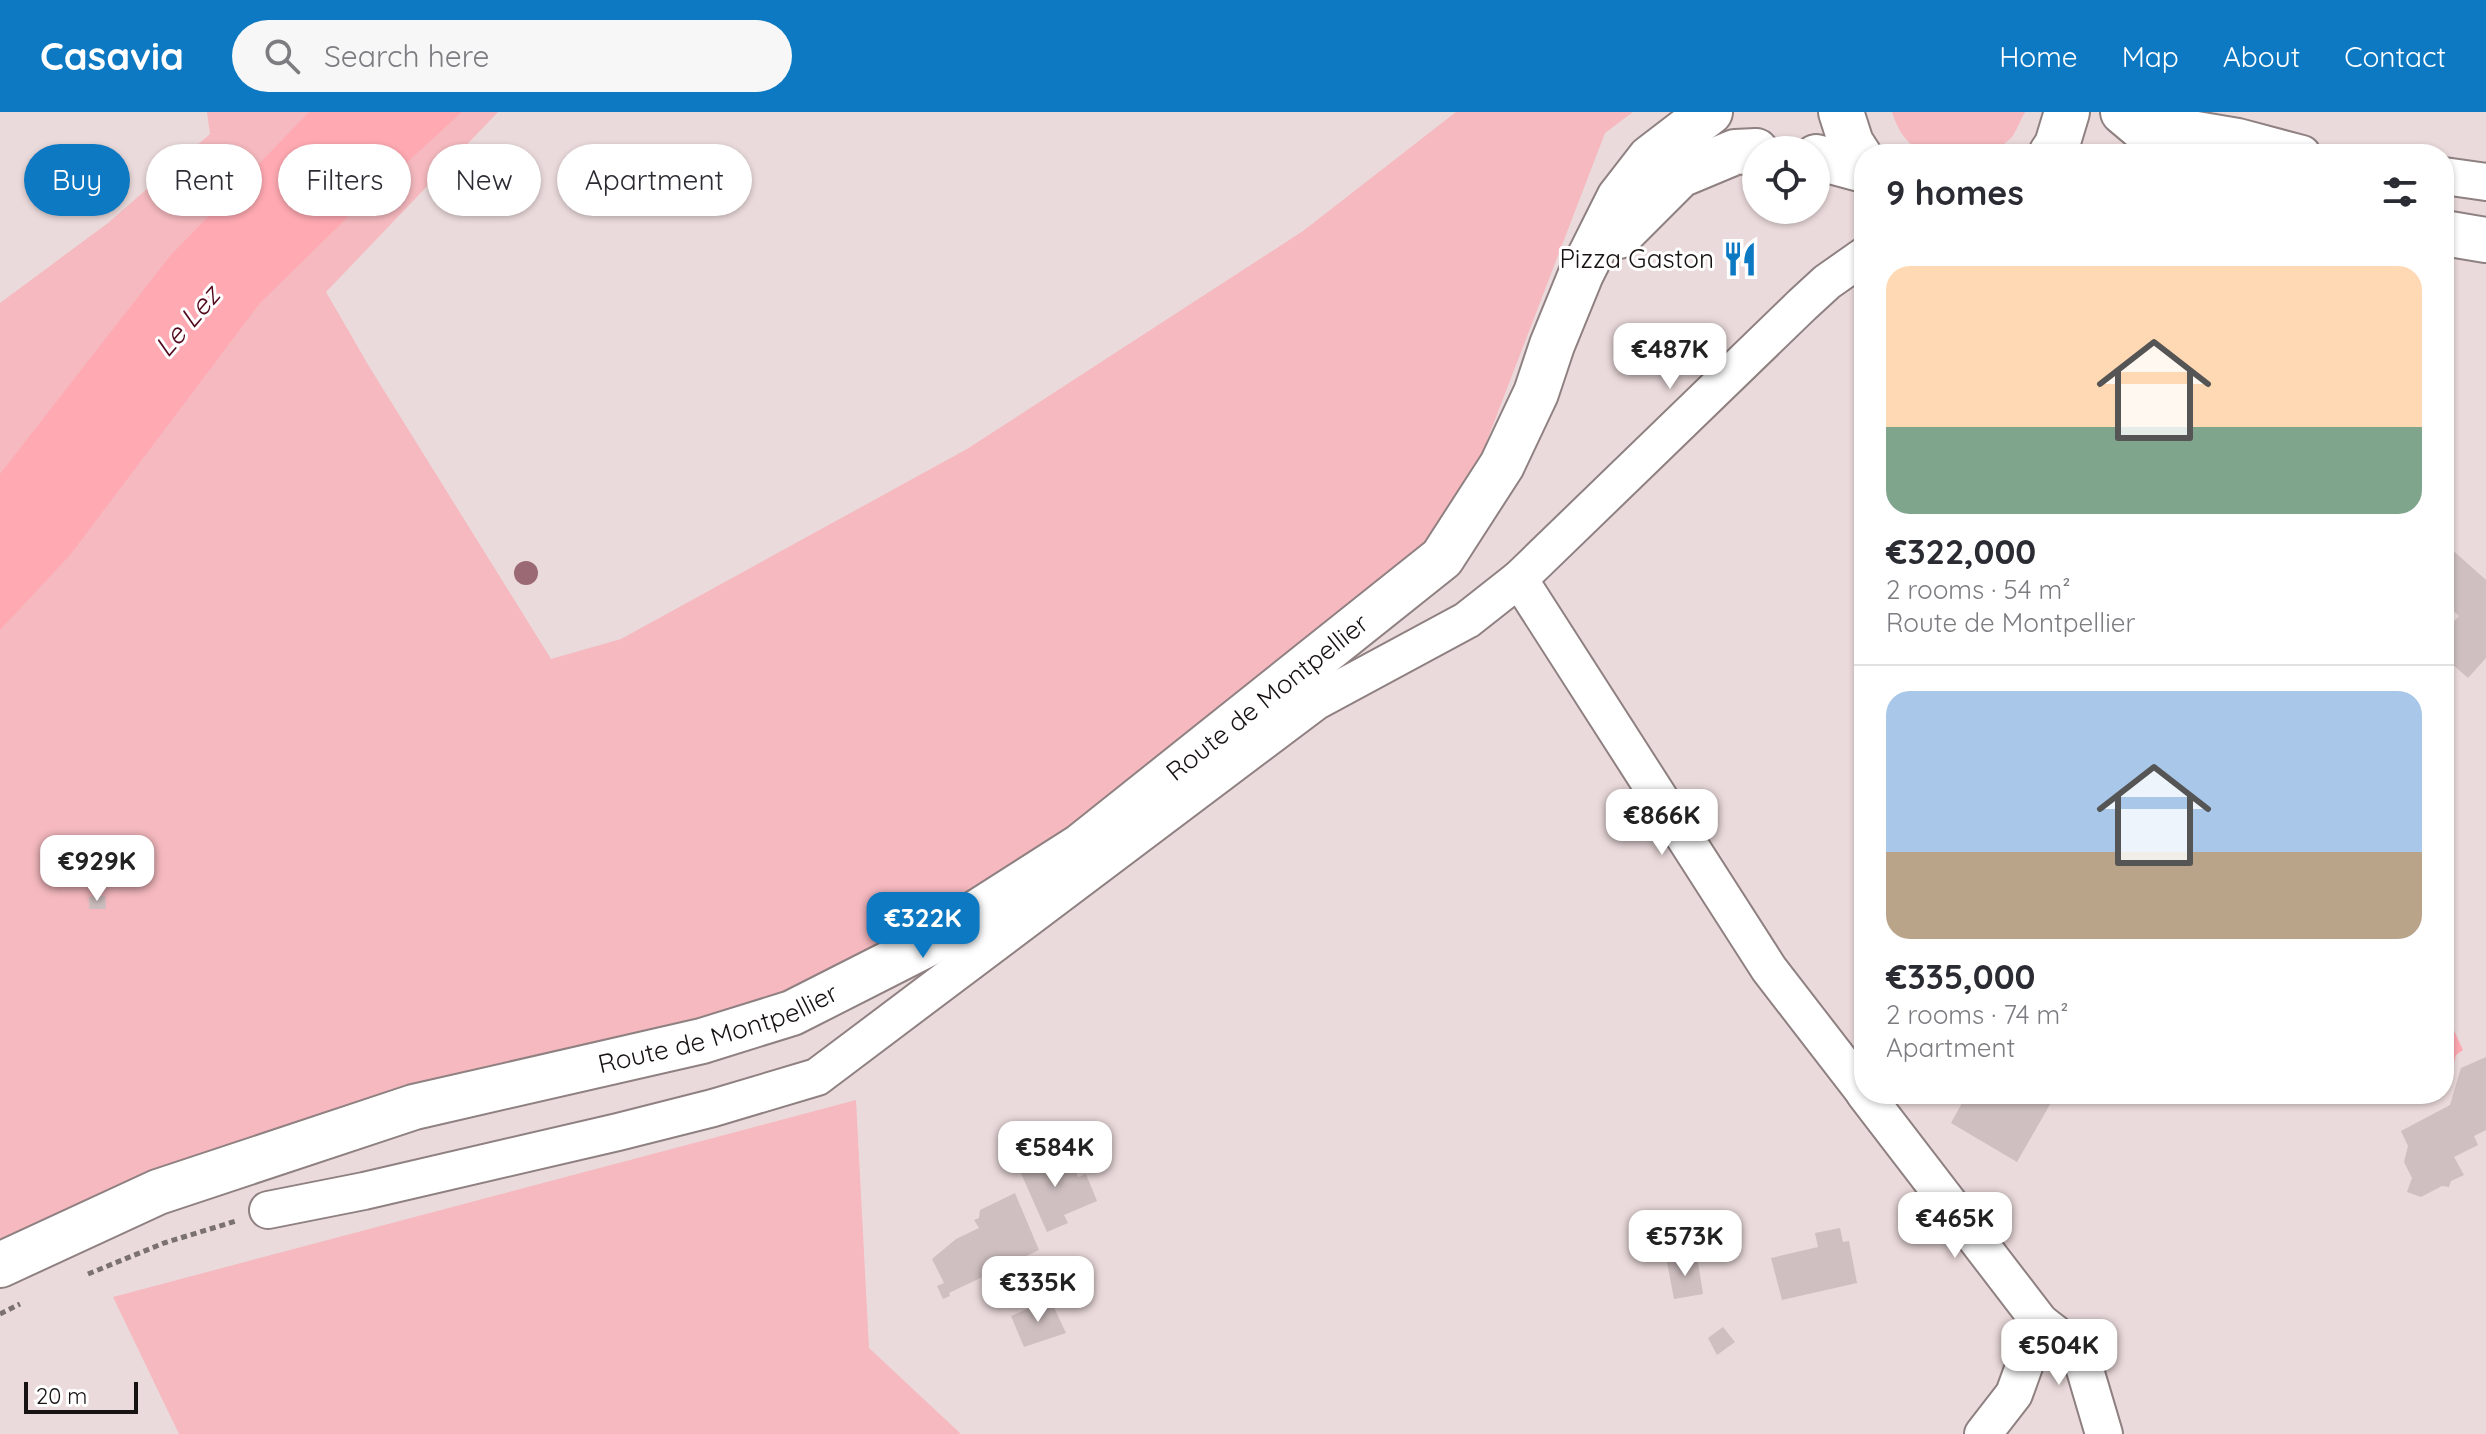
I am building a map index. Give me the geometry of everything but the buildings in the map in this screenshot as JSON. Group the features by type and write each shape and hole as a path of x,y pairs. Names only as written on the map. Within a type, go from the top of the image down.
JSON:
{"main road":[{"name":"Route de Montpellier","path":"0,1265 158,1192 414,1107 702,1041 792,1013 926,945 1081,846 1442,558 1502,465 1536,393 1581,274 1619,198 1650,158 1710,112"},
{"path":"1841,112 1854,148"},
{"path":"2057,144 2067,112"},
{"path":"2126,115 2168,144"},
{"name":"Route de Montpellier","path":"1581,274 1680,175 1742,152"},
{"path":"1830,161 1854,167"},
{"path":"2454,235 2486,240"}],"street":[{"path":"2126,115 2263,144"},
{"path":"2454,177 2486,182"},
{"path":"268,1210 379,1188 618,1132 817,1077 1315,702 1467,620 1519,579 1802,305 1854,263"},
{"path":"1519,579 1769,969 1854,1079"},
{"path":"1873,1104 2040,1322 2080,1353 2104,1434"},
{"path":"1983,1434 2014,1394 2040,1322"}],"path":[{"path":"79,1278 164,1243 268,1210"},
{"path":"0,1314 26,1302"}],"shaded area":[{"path":"207,112 498,112 467,144 427,144 427,186 411,203 411,144 278,144 278,216 399,216 326,292 551,659 621,639 967,449 1303,231 1456,112 1633,112 1605,133 1442,558 1081,846 792,1013 414,1107 0,1265 0,303 116,216 130,216 130,204 146,190 146,216 262,216 262,144 199,144 210,134"},
{"path":"1892,112 2025,112 2013,136 2004,144 1911,144 1899,130"},
{"path":"856,1100 869,1348 961,1434 179,1434 113,1297"}],"water":[{"path":"309,112 462,112 411,159 411,144 278,144"},
{"name":"Le Lez","path":"278,144 278,216 349,216 260,303 70,555 0,630 0,474 170,256 209,216 262,216 262,161"},
{"path":"2454,1031 2463,1050 2456,1055 2454,1063"}],"place":[{"name":"Pizza Gaston","path":"1740,259"}]}
